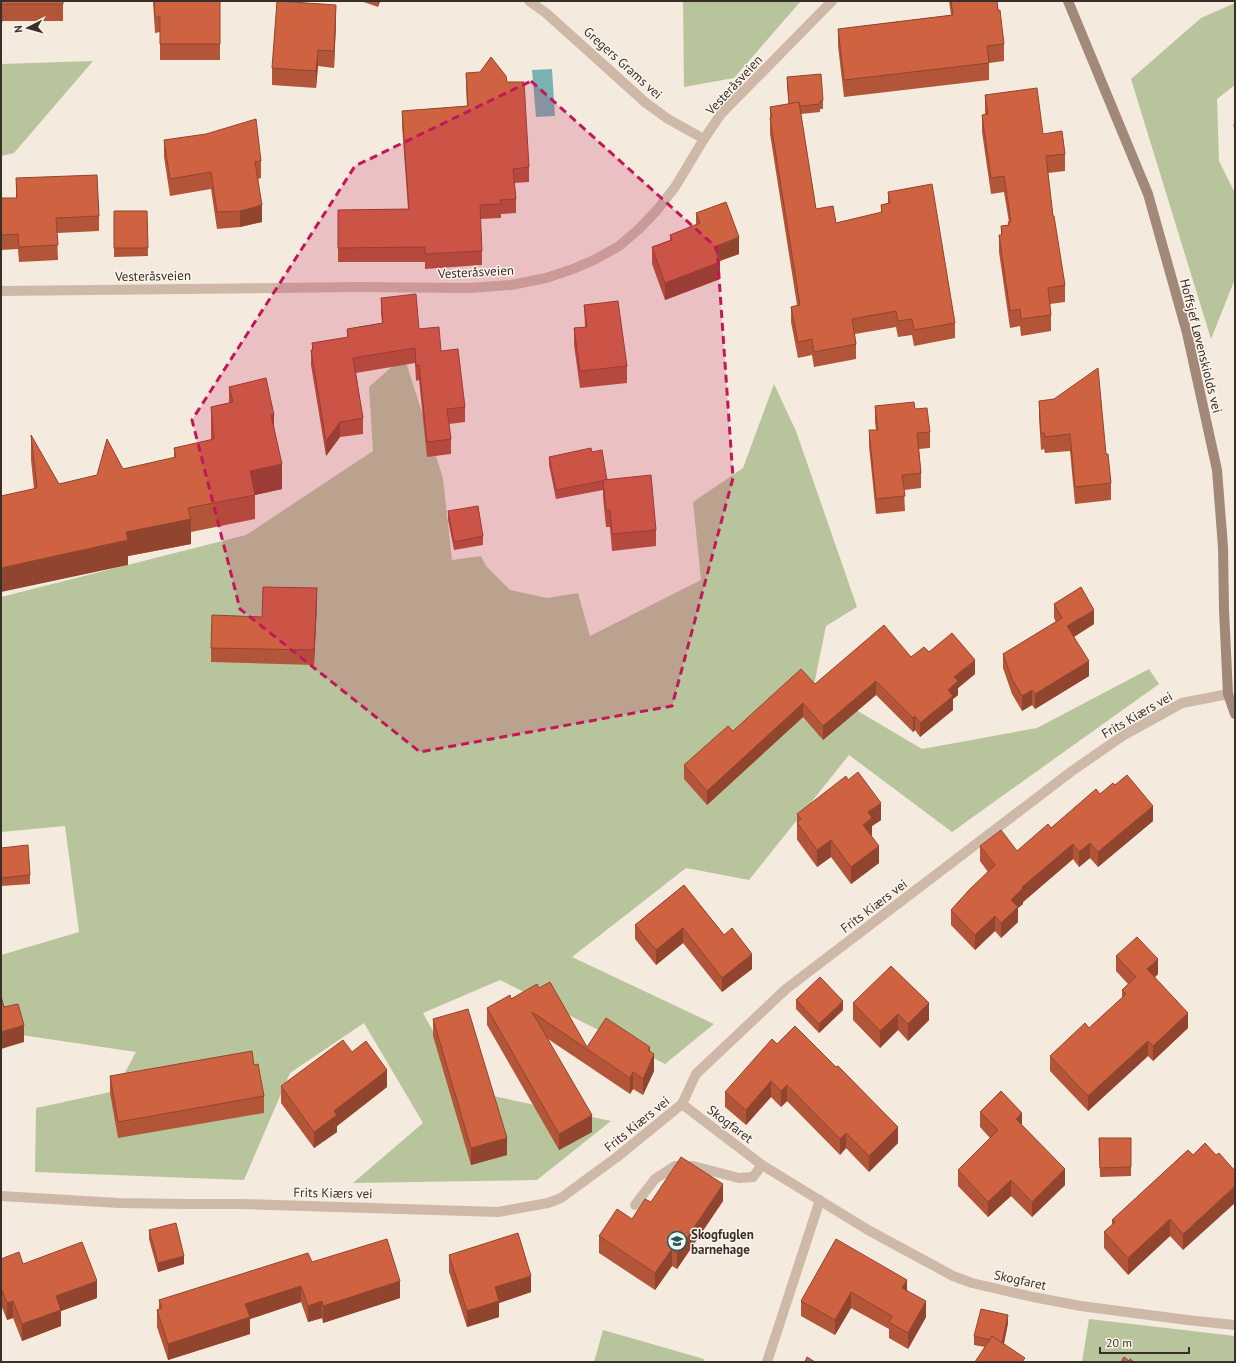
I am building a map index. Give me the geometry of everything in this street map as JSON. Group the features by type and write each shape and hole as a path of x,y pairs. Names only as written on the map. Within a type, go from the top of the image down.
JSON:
{"street":[{"name":"Gregers Grams vei","path":"529,1 546,13 646,103 668,119 704,139"},
{"name":"Vesteråsveien","path":"1,290 359,287 470,288 511,285 546,278 573,269 596,259 619,246 639,230 676,187 704,139 721,114 832,1"},
{"name":"Hoffsjef Løvenskiolds vei","path":"1068,1 1148,194 1187,333 1217,470 1223,547 1228,694 1235,714"},
{"name":"Frits Kiærs vei","path":"1,1196 134,1203 242,1204 498,1212 548,1203 561,1198 617,1157 682,1104 696,1074 786,989 1072,772 1124,735 1182,703 1228,694"},
{"name":"Skogfaret","path":"682,1104 762,1165 868,1230 948,1273 972,1283 1033,1297 1088,1307 1235,1325"},
{"path":"635,1205 655,1179 675,1166 693,1166 739,1178 753,1178 762,1165"},
{"path":"767,1362 820,1200"}],"highlighted area":[{"path":"531,81 717,248 733,478 672,706 420,752 240,609 192,420 355,166"}],"green space":[{"path":"683,1 801,1 734,78 684,87"},
{"path":"1235,3 1235,85 1217,99 1219,161 1235,193 1235,279 1211,339 1131,79 1201,18"},
{"path":"93,61 14,153 1,156 1,64"},
{"path":"404,356 443,478 452,560 481,556 486,566 510,590 547,598 578,593 590,636 701,580 693,502 743,468 774,384 796,431 857,607 826,626 814,685 922,749 1037,728 1149,669 1159,684 952,832 849,755 749,880 686,868 572,957 714,1024 665,1064 500,980 423,1013 465,1090 611,1121 537,1180 353,1183 423,1123 364,1023 290,1073 244,1180 35,1172 36,1108 115,1091 136,1052 1,1032 1,955 79,932 65,826 1,832 1,597 246,535 373,451 369,387"},
{"path":"1089,1319 1235,1336 1235,1362 1082,1362"},
{"path":"603,1330 704,1359 703,1362 594,1362"}],"water":[{"path":"552,69 555,116 536,117 532,70"}],"building":[{"path":"1,1 63,1 63,4 1,4"},
{"path":"154,1 220,1 220,44 160,44 160,17 155,17"},
{"path":"277,1 336,5 334,51 318,50 316,71 272,68"},
{"path":"951,1 997,1 998,11 1000,10 1004,44 987,46 989,63 844,80 838,29 953,15"},
{"path":"491,57 506,76 507,82 524,82 529,167 513,169 516,199 500,200 501,204 480,205 482,251 425,254 425,247 338,248 338,210 409,209 402,111 468,106 466,73 480,72"},
{"path":"821,74 823,100 820,101 820,104 800,106 799,102 789,104 787,77"},
{"path":"1037,88 1043,134 1062,131 1065,154 1046,156 1053,216 1065,285 1048,288 1051,315 1021,319 1020,309 1010,311 999,235 1002,235 1001,226 1009,225 1008,222 1011,222 1004,176 991,178 982,115 988,114 985,95"},
{"path":"799,102 816,209 833,206 836,223 882,212 881,205 890,203 888,192 932,184 955,323 914,330 912,319 898,321 896,311 852,319 856,344 814,352 812,339 798,342 791,307 800,305 770,118 772,117 770,107"},
{"path":"256,119 261,161 255,162 262,205 240,211 217,212 211,172 170,179 164,140 206,134"},
{"path":"97,175 99,216 56,218 58,245 19,247 18,234 1,235 1,198 17,198 16,178"},
{"path":"726,202 739,237 714,247 720,262 665,283 652,247 672,240 670,235 700,223 696,213"},
{"path":"114,211 147,211 148,248 114,248"},
{"path":"416,294 419,329 439,327 441,351 458,349 465,407 447,409 451,439 427,442 419,365 416,366 415,348 353,358 363,418 340,422 326,441 311,350 313,350 312,343 348,337 347,329 383,323 381,298"},
{"path":"618,301 627,366 580,371 574,328 587,327 584,305"},
{"path":"1098,368 1106,454 1108,454 1111,483 1075,487 1070,434 1045,437 1044,433 1041,433 1039,401 1054,399"},
{"path":"266,378 274,415 271,415 282,464 250,471 255,495 188,508 191,519 126,532 128,540 1,568 1,496 37,488 31,435 59,484 97,475 107,439 123,469 176,457 174,448 214,439 211,407 233,402 229,387"},
{"path":"914,402 915,409 927,408 930,432 917,433 921,473 902,475 905,496 876,499 869,430 878,430 875,406"},
{"path":"591,448 592,452 602,450 607,480 556,490 549,457"},
{"path":"651,475 656,530 612,534 610,510 606,510 603,480"},
{"path":"478,506 483,536 454,542 448,511"},
{"path":"263,587 317,588 314,650 211,648 212,615 262,617"},
{"path":"1081,587 1094,610 1067,626 1089,661 1035,694 1032,690 1022,696 1012,679 1003,654 1062,618 1054,604"},
{"path":"884,625 911,657 924,647 929,652 952,633 975,660 954,677 958,681 948,690 953,696 920,723 915,716 913,718 876,681 823,726 803,703 707,791 684,765 728,726 733,731 801,669 815,684"},
{"path":"858,772 881,803 868,812 872,818 863,825 879,846 851,867 831,840 817,850 798,824 797,822 801,819 797,814 846,776 848,780"},
{"path":"1127,775 1153,806 1098,852 1090,843 1079,852 1073,844 1022,887 1023,888 1011,900 1018,907 1001,923 995,916 975,935 951,910 995,865 980,846 1001,830 1017,851 1048,824 1051,828 1096,789 1100,794 1113,783 1115,785"},
{"path":"28,845 30,875 1,878 1,848"},
{"path":"684,885 724,935 732,928 752,954 722,978 683,928 656,950 635,925"},
{"path":"1137,937 1158,959 1147,969 1188,1013 1153,1046 1148,1041 1088,1096 1050,1056 1085,1023 1089,1028 1126,994 1122,990 1136,977 1116,956"},
{"path":"891,966 929,1003 908,1024 898,1014 880,1031 853,1003"},
{"path":"820,977 843,1001 819,1024 796,1000"},
{"path":"550,982 587,1047 606,1018 650,1047 648,1050 654,1054 643,1079 633,1072 630,1078 532,1012 592,1115 559,1134 487,1008 510,995 511,999 537,984 539,988"},
{"path":"1,996 4,1007 18,1004 24,1025 1,1032"},
{"path":"468,1009 507,1138 471,1148 433,1019"},
{"path":"795,1026 836,1067 838,1066 898,1127 869,1156 846,1133 840,1139 787,1085 781,1091 771,1081 746,1110 725,1092 772,1039 777,1044"},
{"path":"343,1040 352,1052 366,1041 387,1070 334,1111 337,1115 314,1132 281,1086"},
{"path":"252,1051 254,1065 258,1064 264,1096 118,1122 110,1076"},
{"path":"1001,1091 1022,1113 1016,1119 1065,1169 1032,1202 1011,1180 988,1202 958,1170 998,1130 980,1112"},
{"path":"1099,1138 1131,1138 1131,1167 1100,1168"},
{"path":"1205,1143 1216,1155 1219,1153 1235,1171 1235,1186 1183,1234 1170,1219 1128,1258 1104,1232 1115,1222 1112,1220 1188,1150 1193,1155"},
{"path":"681,1157 723,1184 677,1253 672,1249 655,1273 599,1236 617,1209 632,1219 645,1199 651,1202"},
{"path":"176,1223 184,1256 158,1263 149,1230"},
{"path":"518,1233 531,1276 495,1287 499,1301 467,1311 449,1255"},
{"path":"387,1239 400,1281 323,1306 322,1301 308,1306 301,1286 245,1304 250,1317 168,1344 157,1310 162,1308 159,1300 308,1253 312,1262"},
{"path":"836,1239 907,1280 902,1288 926,1301 908,1333 889,1322 892,1316 851,1292 835,1320 801,1301"},
{"path":"82,1242 97,1281 56,1296 61,1310 22,1324 13,1301 7,1303 1,1288 1,1259 19,1252 23,1264"},
{"path":"981,1309 1008,1315 1002,1343 992,1336 990,1340 974,1336"},
{"path":"992,1336 1025,1358 1022,1362 975,1362"},
{"path":"807,1357 815,1362 805,1362"},
{"path":"1124,1357 1129,1361 1130,1359 1134,1362 1121,1362"}],"place":[{"name":"Skogfuglen barnehage","path":"677,1241"}]}
